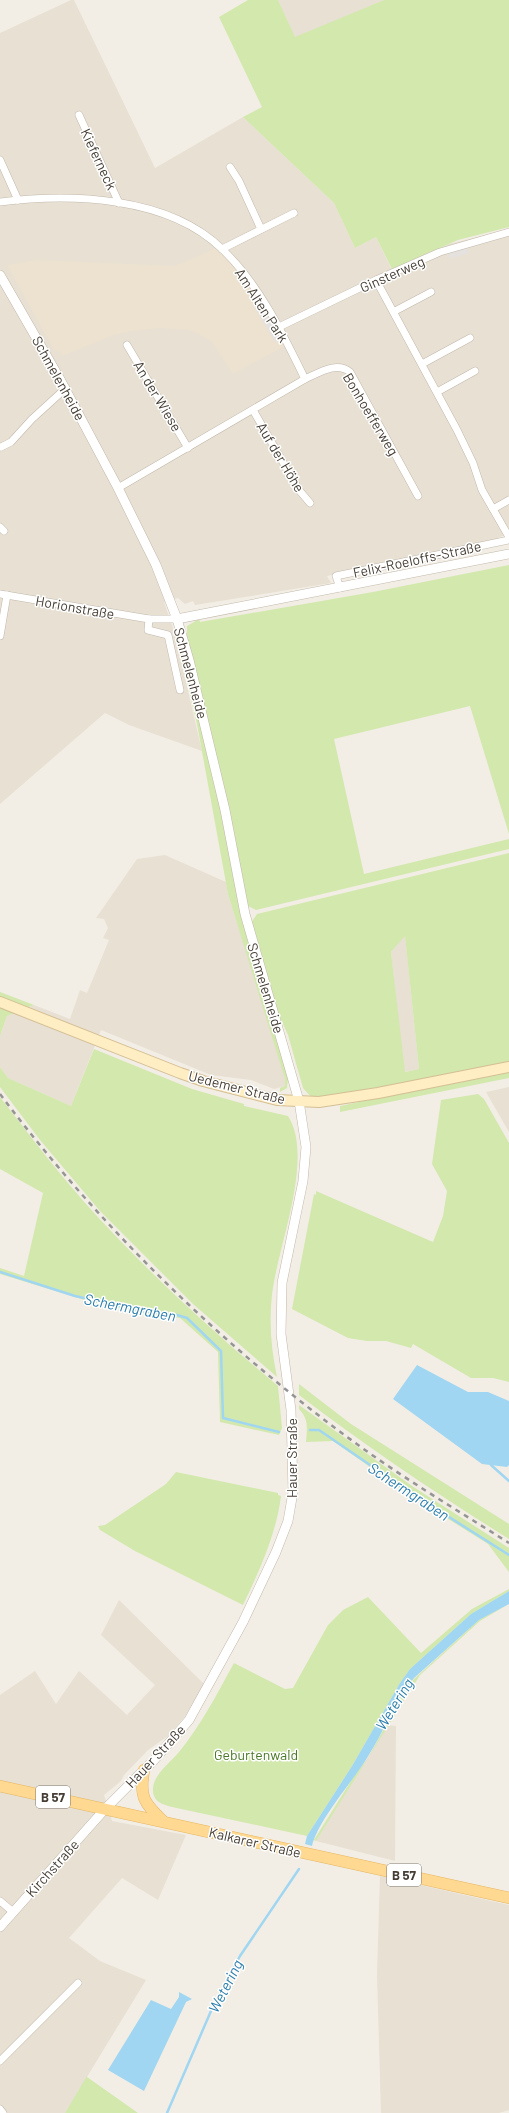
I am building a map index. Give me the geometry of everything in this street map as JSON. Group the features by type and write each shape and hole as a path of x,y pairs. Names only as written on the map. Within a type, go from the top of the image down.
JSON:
{"main road":[{"name":"Uedemer Straße","path":"0,1002 203,1081 278,1100 299,1101 347,1099 509,1067"},
{"path":"144,1770 141,1789 148,1807 163,1822"},
{"name":"Kalkarer Straße","path":"0,1786 509,1898"}],"street":[{"name":"Kieferneck","path":"79,115 119,203"},
{"path":"0,160 18,200"},
{"path":"230,167 239,181 261,229"},
{"name":"Am Alten Park","path":"0,202 62,198 119,203 145,208 175,218 222,249 246,277 279,327 305,379"},
{"path":"222,249 294,213"},
{"name":"Ginsterweg","path":"279,327 376,280 440,252 509,232"},
{"name":"Schmelenheide","path":"0,275 66,388 118,488 156,565 177,619 225,810 245,914 299,1101"},
{"path":"376,280 395,311 437,392 473,462 482,490 509,538"},
{"path":"395,311 431,292"},
{"path":"422,364 470,338"},
{"name":"An der Wiese","path":"127,345 188,448"},
{"name":"Bonhoefferweg","path":"305,379 336,367 345,368 350,372 418,496"},
{"path":"437,392 475,371"},
{"path":"118,488 305,379"},
{"path":"1,447 11,442 32,419 66,388"},
{"name":"Auf der Höhe","path":"253,410 299,490 310,503"},
{"path":"493,509 509,500"},
{"name":"Felix-Roeloffs-Straße","path":"340,588 336,576 509,538"},
{"name":"Felix-Roeloffs-Straße","path":"177,619 509,554"},
{"path":"0,636 4,595"},
{"name":"Horionstraße","path":"4,595 149,619 177,619"},
{"path":"149,619 148,630 168,635 180,690"},
{"name":"Hauer Straße","path":"105,1809 144,1770 189,1720 243,1622 276,1552 288,1521 293,1492 294,1466 291,1410 280,1314 284,1269 306,1163 305,1129 299,1101"},
{"name":"Kirchstraße","path":"0,1927 105,1809"},
{"path":"0,1901 13,1912"},
{"path":"0,2062 78,1984"},
{"path":"0,2109 3,2113"}],"shaded area":[{"path":"71,0 74,0 155,168 243,117 334,203 355,248 376,237 391,268 449,244 509,229 509,533 489,542 327,576 331,583 195,605 193,601 185,604 178,598 164,602 174,631 202,751 129,725 105,713 0,804 0,33"},
{"path":"278,0 384,0 295,38"},
{"path":"467,247 469,253 450,259 449,253"},
{"path":"216,248 225,256 246,282 285,346 233,374 212,342 197,333 188,330 160,328 132,331 114,335 62,356 59,350 55,352 7,265 37,260 175,266"},
{"path":"258,302 281,339 275,342 253,305"},
{"path":"165,855 226,882 228,894 281,1062 285,1086 274,1089 251,1080 211,1075 101,1030 71,1106 8,1078 0,1067 0,1036 7,1016 34,1005 70,1019 80,990 87,993 109,940 103,938 108,928 104,919 96,918 137,859"},
{"path":"405,935 419,1069 404,1072 391,952"},
{"path":"509,1087 509,1132 486,1092"},
{"path":"119,1600 204,1684 185,1716 168,1736 148,1750 124,1775 121,1781 104,1795 112,1821 186,1835 158,1900 122,1878 69,1938 100,1961 146,1980 65,2113 0,2113 0,1695 35,1671 56,1704 79,1671 127,1715 155,1685 101,1635"},
{"path":"388,1725 396,1726 395,1861 316,1841"},
{"path":"380,1876 509,1905 509,2110 499,2113 381,2113 377,1974"}],"green space":[{"path":"248,0 278,0 295,37 384,0 509,0 509,227 458,240 392,269 376,237 355,248 334,203 243,117 262,107 219,17"},
{"path":"509,565 509,834 470,706 334,739 364,874 509,839 509,849 256,910 248,906 231,817 187,636 187,626 199,619 200,622 373,592"},
{"path":"174,631 178,633 288,1079 287,1088 280,1092 280,1088 285,1086 285,1079 228,894 197,724"},
{"path":"509,853 509,1062 339,1096 311,1097 303,1088 288,1035 276,1009 251,923 257,914","holes":["405,936 419,1069 405,1072 391,952"]},
{"path":"0,992 34,1005 26,1008 0,999"},
{"path":"0,1006 17,1012 7,1016 0,1036"},
{"path":"94,1049 192,1089 244,1104 244,1106 288,1116 295,1134 298,1155 292,1204 272,1295 271,1336 277,1377 193,1304 100,1211 40,1140 0,1087 0,1067 8,1078 71,1106"},
{"path":"509,1070 509,1078 340,1112 340,1106"},
{"path":"478,1094 484,1099 509,1143 509,1382 493,1378 471,1378 413,1344 411,1348 386,1341 367,1341 348,1338 292,1309 314,1194 316,1195 316,1191 433,1242 443,1216 447,1191 432,1164 441,1100"},
{"path":"0,1097 71,1187 139,1260 184,1304 278,1386 282,1428 279,1435 220,1422 218,1352 180,1318 140,1313 88,1301 0,1274 0,1268 24,1276 43,1193 0,1169"},
{"path":"299,1384 351,1424 509,1524 509,1539 402,1470 350,1433 299,1395"},
{"path":"299,1405 412,1486 509,1548 509,1572 488,1544 407,1493 333,1441 306,1442 307,1424 299,1409"},
{"path":"176,1472 278,1493 278,1495 281,1496 279,1510 271,1538 243,1605 135,1551 100,1530 98,1526 105,1525 166,1484"},
{"name":"Geburtenwald","path":"509,1589 509,1591 471,1614 410,1669 400,1683 352,1766 307,1836 172,1807 161,1803 154,1796 153,1788 156,1778 163,1768 179,1752 194,1731 234,1663 285,1689 293,1688 328,1625 343,1610 368,1597 421,1653 472,1609"},
{"path":"509,1604 480,1621 420,1675 368,1758 406,1688 414,1679 479,1620"},
{"path":"368,1758 316,1841 314,1840 356,1773"},
{"path":"87,2077 138,2113 65,2113"}],"water":[{"path":"417,1365 468,1392 488,1392 509,1401 509,1465 507,1467 482,1464 393,1399"},
{"path":"509,1591 509,1604 479,1620 414,1678 395,1707 367,1758 328,1813 312,1846 305,1844 307,1836 352,1766 400,1683 410,1669 471,1614"},
{"path":"179,1992 192,1999 186,2002 144,2091 108,2070 151,2000 171,2009 179,1997"}],"waterway":[{"name":"Schermgraben","path":"0,1272 75,1296 143,1311 177,1315 187,1318 221,1351 223,1418 279,1432"},
{"name":"Schermgraben","path":"310,1430 319,1430 408,1491 509,1555"},
{"path":"491,1465 509,1481"},
{"name":"Wetering","path":"167,2113 214,2004 240,1956 299,1869"}],"railway":[{"path":"0,1094 38,1143 78,1190 120,1236 209,1324 256,1365 354,1442 411,1481 509,1543"}]}
